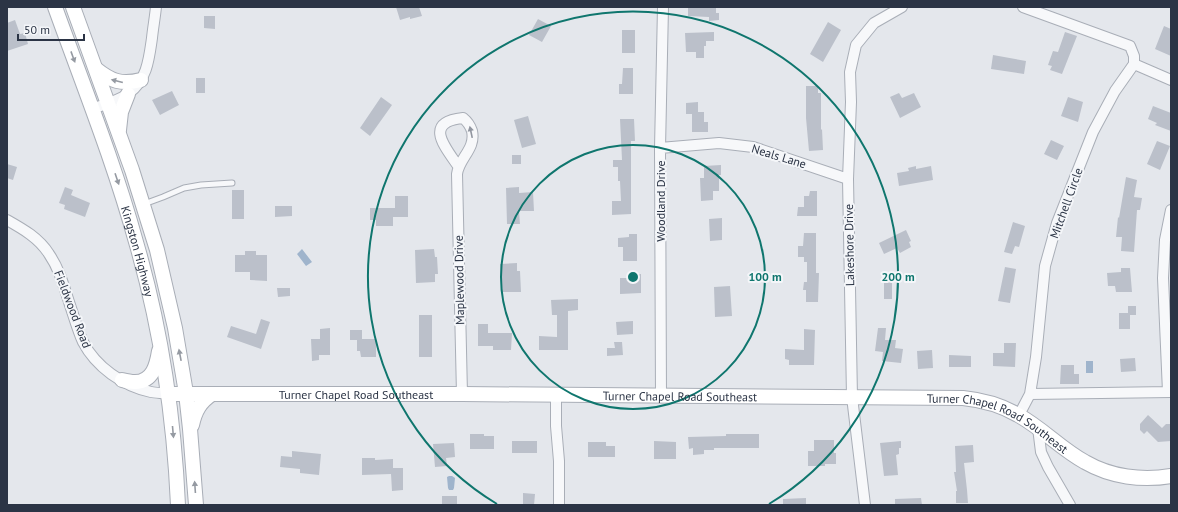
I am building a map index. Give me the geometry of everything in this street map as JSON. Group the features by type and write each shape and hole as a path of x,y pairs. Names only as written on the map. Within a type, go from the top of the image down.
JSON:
{"main road":[{"name":"Kingston Highway","path":"55,7 115,175 137,244 160,344 169,394 178,505"},
{"name":"Kingston Highway","path":"73,7 143,204 157,250 175,328 186,393 190,429"},
{"path":"96,69 106,77 118,82 141,80"},
{"path":"118,133 121,112 128,94"},
{"path":"122,380 136,382 147,378 152,374 155,369 160,344"},
{"name":"Turner Chapel Road Southeast","path":"169,394 556,394 975,399 998,405 1019,415 1074,456 1100,469 1123,476 1133,477 1157,478 1171,476"},
{"path":"196,505 190,429 200,404 204,399 212,394"}],"street":[{"path":"92,109 128,94 141,80 150,58 156,7"},
{"name":"Woodland Drive","path":"661,396 660,148 663,7"},
{"name":"Lakeshore Drive","path":"865,505 852,397 848,180 850,72 856,45 874,23 902,7"},
{"path":"1023,7 1130,46 1134,56 1134,64 1171,80"},
{"name":"Mitchell Circle","path":"1019,415 1030,394 1036,357 1045,266 1057,223 1093,132 1115,92 1134,64"},
{"name":"Neals Lane","path":"660,148 719,144 753,147 848,180"},
{"name":"Maplewood Drive","path":"458,166 462,394"},
{"path":"1030,394 1170,392 1163,278 1165,240 1171,210"},
{"name":"Fieldwood Road","path":"7,220 41,243 49,254 63,281 77,327 84,343 98,363 109,373 137,387 150,392 169,394"},
{"path":"556,394 559,505"},
{"path":"1038,428 1041,452 1070,505"}],"lane":[{"path":"143,204 184,188 200,185 232,183"}],"water":[{"path":"302,249 312,262 306,266 297,254"},
{"path":"1086,361 1093,361 1093,373 1086,373"},
{"path":"449,476 455,478 453,490 449,490 448,488 447,477"}],"building":[{"path":"396,7 419,7 422,16 400,20"},
{"path":"688,7 716,7 716,13 719,13 719,20 709,21 709,17 688,16"},
{"path":"204,16 215,16 215,29 204,28"},
{"path":"538,19 551,26 542,42 529,35"},
{"path":"15,20 20,34 25,33 28,44 7,51 7,23"},
{"path":"828,22 841,30 823,62 810,54"},
{"path":"1164,26 1171,29 1171,56 1155,49"},
{"path":"622,30 635,30 635,53 622,53"},
{"path":"714,32 714,41 706,41 706,46 704,46 704,58 696,58 696,52 686,52 685,33"},
{"path":"1065,32 1077,36 1062,74 1050,70 1052,66 1048,65 1053,51 1058,52"},
{"path":"993,55 1026,61 1024,74 991,69"},
{"path":"623,68 633,68 633,94 619,94 619,84 622,84"},
{"path":"196,78 205,78 205,93 196,93"},
{"path":"806,86 818,86 818,93 821,93 821,130 822,129 823,150 809,151 806,118"},
{"path":"172,91 179,105 160,115 152,100"},
{"path":"899,93 902,98 914,93 921,107 900,118 890,97"},
{"path":"381,97 392,105 370,136 360,128"},
{"path":"1068,97 1083,102 1078,122 1061,116"},
{"path":"698,102 698,112 704,112 704,122 708,122 708,132 692,132 692,114 686,114 686,103"},
{"path":"1153,106 1171,113 1171,131 1155,125 1157,123 1148,119"},
{"path":"528,116 536,144 522,148 514,120"},
{"path":"620,119 634,119 635,141 631,141 631,214 612,215 612,201 621,201 620,181 618,181 618,167 613,167 613,160 622,160"},
{"path":"1051,140 1064,146 1057,160 1044,154"},
{"path":"1157,141 1170,146 1160,170 1147,164"},
{"path":"512,155 521,155 521,164 512,164"},
{"path":"7,164 17,167 13,180 7,178"},
{"path":"721,165 721,175 719,175 719,191 713,191 713,200 701,201 700,178 704,178 704,166"},
{"path":"916,166 916,169 931,166 933,180 899,186 897,173 909,171 908,168"},
{"path":"1126,177 1137,180 1134,197 1142,198 1140,210 1137,210 1134,252 1121,251 1122,237 1116,237 1118,217 1119,218"},
{"path":"65,187 73,190 71,195 90,203 85,217 64,209 65,205 59,203"},
{"path":"519,187 519,193 533,192 534,211 519,211 520,224 507,224 506,188"},
{"path":"232,190 244,190 244,219 232,219"},
{"path":"810,191 817,191 817,216 797,216 798,207 804,207 804,196 809,196"},
{"path":"395,196 408,196 408,217 393,217 393,226 376,226 376,220 370,220 370,208 395,208"},
{"path":"275,206 292,206 292,216 275,217"},
{"path":"722,218 722,240 710,241 709,219"},
{"path":"1013,222 1025,226 1019,247 1015,246 1012,254 1004,252"},
{"path":"906,230 911,241 909,242 911,247 900,253 897,248 884,254 879,243"},
{"path":"804,233 816,233 816,273 819,273 818,302 806,302 806,290 803,290 804,282 807,282 807,262 804,262 804,257 798,257 798,246 803,246"},
{"path":"629,234 637,234 637,261 623,261 623,247 618,247 618,238 629,237"},
{"path":"434,249 435,257 437,257 438,274 435,274 435,282 416,283 415,250"},
{"path":"245,251 256,251 256,255 267,255 267,281 250,280 250,272 235,272 235,255 245,255"},
{"path":"517,263 517,271 520,271 521,292 502,292 500,264"},
{"path":"1005,267 1016,269 1010,303 998,301"},
{"path":"1121,268 1130,268 1132,292 1116,292 1115,286 1108,286 1107,273 1121,272"},
{"path":"641,274 641,293 620,294 620,278 632,278 632,275"},
{"path":"884,280 892,280 892,299 884,299"},
{"path":"730,286 732,316 715,317 714,287"},
{"path":"277,288 290,288 290,296 278,297"},
{"path":"578,299 578,310 568,311 568,350 539,350 539,336 557,337 557,315 552,315 551,300"},
{"path":"1128,306 1136,306 1136,315 1130,315 1130,329 1119,329 1119,313 1128,313"},
{"path":"419,315 432,315 432,357 419,357"},
{"path":"261,319 270,322 261,349 227,337 231,326 256,334"},
{"path":"633,321 633,334 617,335 616,322"},
{"path":"478,324 488,324 488,333 512,333 511,350 493,350 493,346 478,346"},
{"path":"330,328 330,355 319,355 319,360 312,361 311,339 320,339 320,329"},
{"path":"878,328 886,328 885,340 896,340 895,348 903,349 901,363 882,361 883,352 875,351"},
{"path":"804,329 815,330 814,365 789,365 789,360 785,359 785,349 804,350"},
{"path":"350,330 362,330 362,339 376,339 376,357 361,357 360,351 357,351 357,340 350,340"},
{"path":"614,342 622,342 623,355 607,356 607,348 615,348"},
{"path":"1004,343 1016,343 1015,367 993,366 993,353 1004,353"},
{"path":"932,350 933,368 918,369 917,351"},
{"path":"949,355 971,356 971,367 949,367"},
{"path":"1135,358 1136,371 1121,372 1120,359"},
{"path":"1061,365 1074,365 1074,374 1079,374 1079,384 1060,384"},
{"path":"1148,415 1162,428 1166,424 1171,424 1171,441 1158,442 1147,431 1144,434 1140,430 1140,424"},
{"path":"470,434 494,436 494,449 470,449"},
{"path":"726,434 759,434 759,448 714,448 714,450 704,450 704,454 693,455 693,448 689,449 688,437 726,436"},
{"path":"814,440 834,440 836,464 825,464 825,466 808,466 808,451 814,451"},
{"path":"512,441 537,441 537,453 512,453"},
{"path":"654,441 676,442 676,459 654,459"},
{"path":"901,441 899,454 896,455 898,475 884,476 880,443"},
{"path":"588,442 606,442 606,446 615,446 615,457 588,457"},
{"path":"454,443 455,457 446,458 447,466 435,467 433,444"},
{"path":"973,445 974,462 964,463 968,503 956,503 957,491 954,472 956,472 955,446"},
{"path":"292,451 321,454 319,475 300,473 300,469 280,467 281,456 292,457"},
{"path":"362,458 375,458 375,460 393,459 393,468 403,468 403,490 392,491 391,474 362,475"},
{"path":"523,493 535,494 534,505 523,505"},
{"path":"442,496 457,496 457,505 442,505"},
{"path":"806,498 806,505 783,505 783,499"},
{"path":"921,498 922,505 895,505 895,499"}]}
